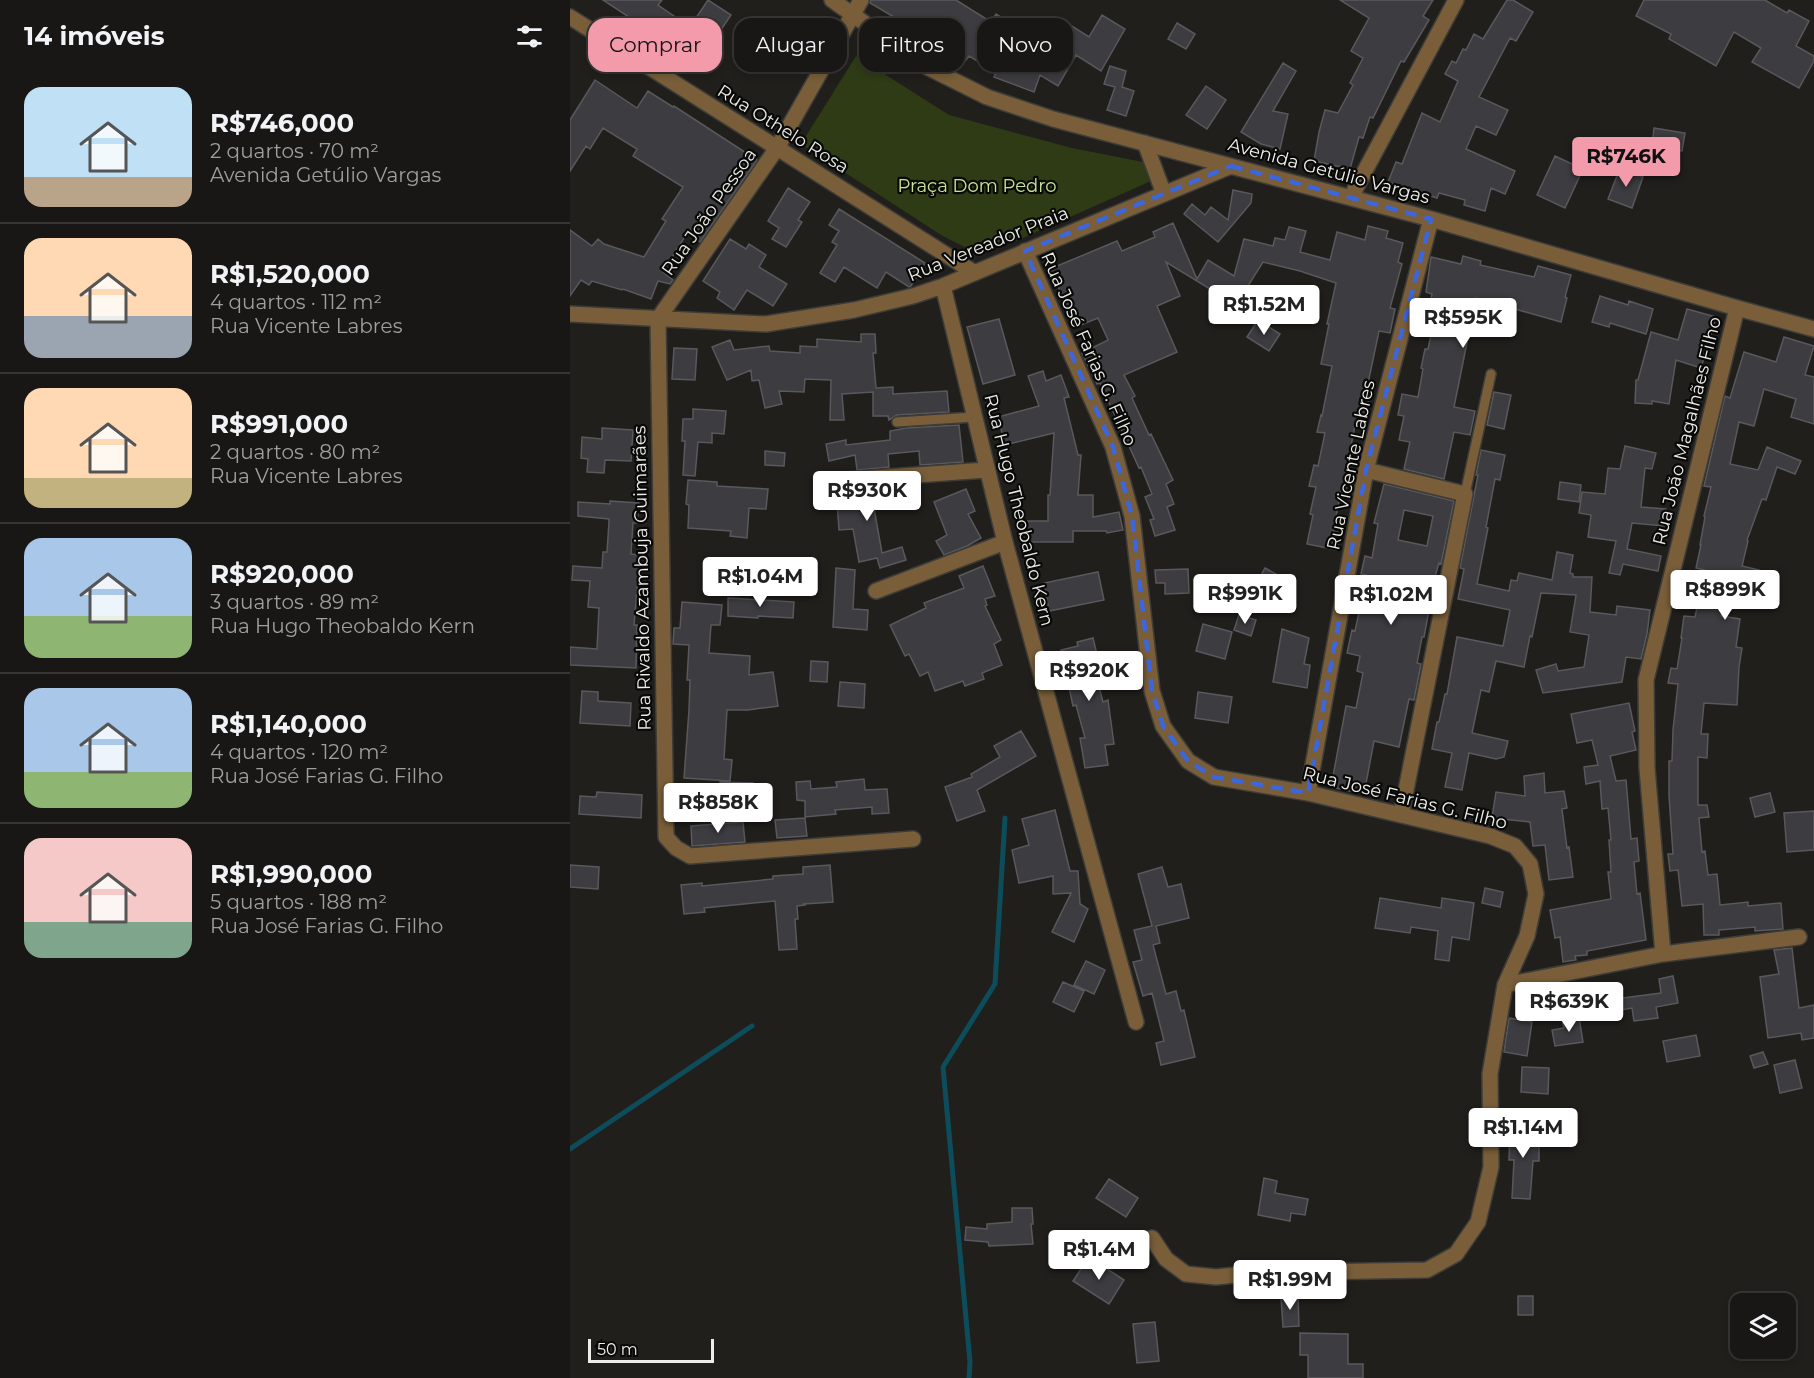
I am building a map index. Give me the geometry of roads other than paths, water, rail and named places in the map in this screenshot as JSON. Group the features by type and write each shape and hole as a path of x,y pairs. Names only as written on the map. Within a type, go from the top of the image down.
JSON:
{"street":[{"name":"Avenida Getúlio Vargas","path":"832,0 925,66 987,97 1053,119 1351,197 1814,328"},
{"name":"Rua João Pessoa","path":"658,319 777,148 861,0"},
{"path":"1351,197 1456,0"},
{"name":"Rua Othelo Rosa","path":"570,17 975,273"},
{"path":"1145,143 1164,194"},
{"name":"Rua Vereador Praia","path":"570,314 766,324 854,310 913,296 943,286 1231,166"},
{"name":"Rua Vicente Labres","path":"1308,793 1366,470 1431,219"},
{"name":"Rua José Farias G. Filho","path":"1025,251 1113,447 1132,516 1152,690 1163,726 1188,761 1214,777 1308,793 1490,836 1515,846 1530,864 1536,894 1527,936 1505,985 1490,1074 1491,1167 1478,1222 1456,1254 1426,1270 1216,1277 1186,1274 1166,1259 1152,1238"},
{"name":"Rua Hugo Theobaldo Kern","path":"943,286 986,470 1136,1022"},
{"name":"Rua João Magalhães Filho","path":"1663,954 1647,768 1646,680 1737,308"},
{"name":"Rua Rivaldo Azambuja Guimarães","path":"658,319 666,837 676,849 690,856 913,839"},
{"path":"848,480 986,470"},
{"path":"1366,470 1466,494 1401,815"},
{"path":"876,591 1005,542"},
{"path":"1505,985 1663,954 1798,936"}],"lane":[{"path":"1466,494 1491,374"},
{"path":"897,422 974,417"}],"waterway":[{"path":"969,1378 970,1362 943,1067 995,984 1005,818"},
{"path":"570,1149 752,1026"}],"park label":[{"name":"Praça Dom Pedro","path":"977,186"}]}
